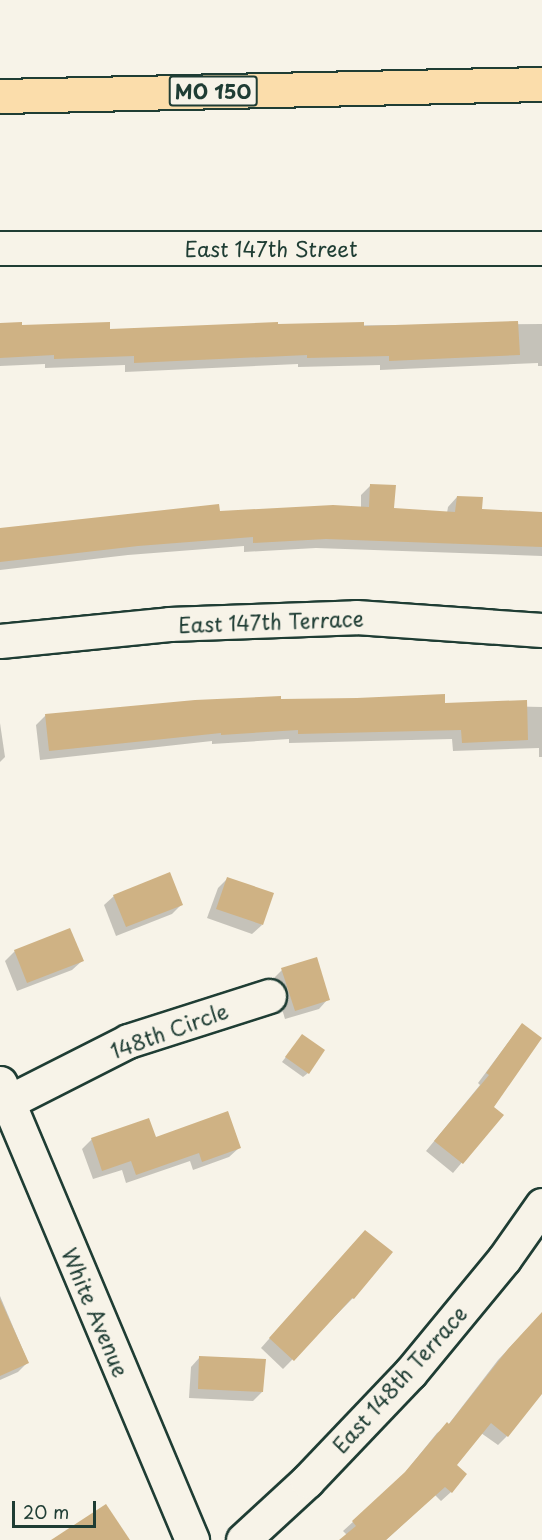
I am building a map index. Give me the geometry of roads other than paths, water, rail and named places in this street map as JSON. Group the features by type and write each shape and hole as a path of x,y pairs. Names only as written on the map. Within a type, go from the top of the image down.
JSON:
{"main road":[{"name":"MO 150","path":"0,96 542,84"}],"street":[{"name":"East 147th Street","path":"0,248 542,248"},
{"name":"East 147th Terrace","path":"0,641 169,624 356,617 542,630"},
{"name":"148th Circle","path":"2,1096 128,1041 269,996"},
{"name":"White Avenue","path":"2,1096 192,1540"},
{"name":"East 148th Terrace","path":"243,1540 307,1481 410,1373 504,1258 542,1205"}]}
